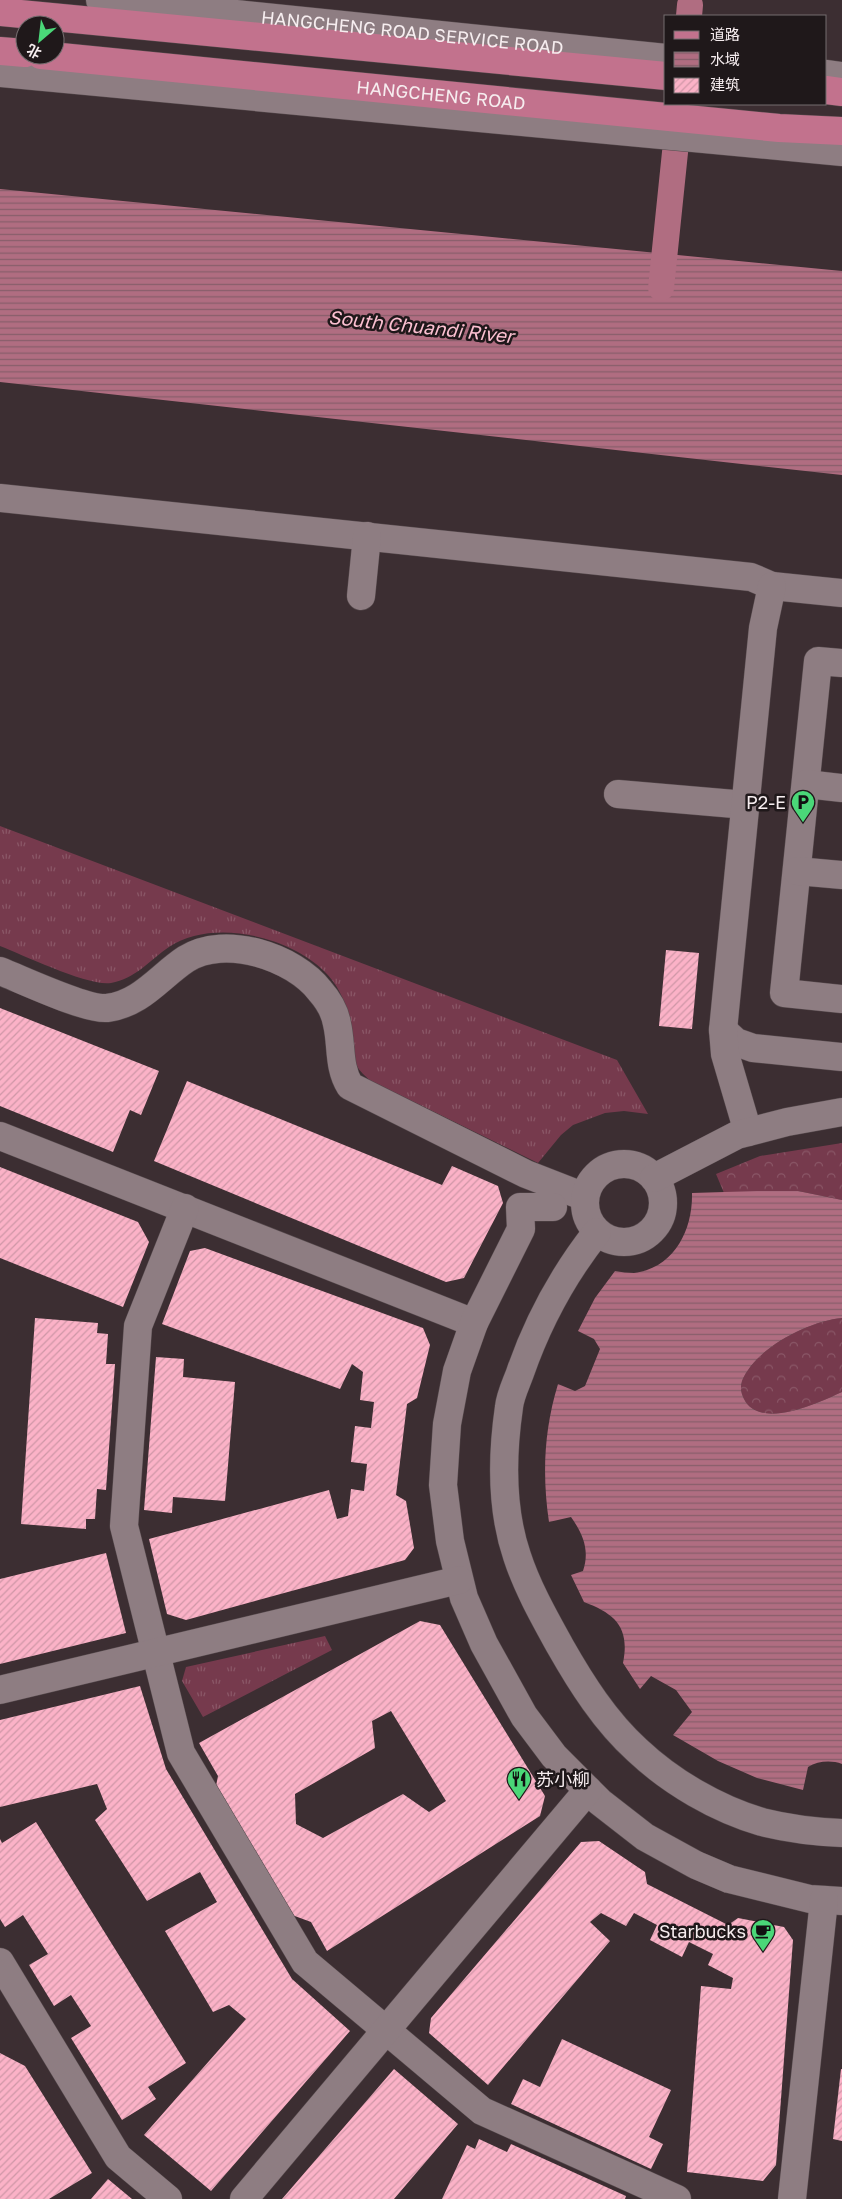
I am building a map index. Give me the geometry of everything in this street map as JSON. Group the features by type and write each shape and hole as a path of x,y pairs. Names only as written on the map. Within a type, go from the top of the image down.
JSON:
{"main road":[{"path":"0,12 606,61 664,76"},
{"path":"0,51 15,52"},
{"name":"HANGCHENG ROAD","path":"65,58 596,119 777,137 842,132"},
{"path":"827,90 842,92"}],"street":[{"name":"HANGCHENG ROAD SERVICE ROAD","path":"100,0 606,61 664,58"},
{"path":"0,73 596,119"},
{"path":"827,74 842,76"},
{"path":"777,137 842,152"},
{"path":"0,498 751,576 772,586 842,593"},
{"path":"361,596 367,536"},
{"path":"748,1132 725,1054 723,1030 763,628 772,586"},
{"path":"842,663 818,661 784,993 842,999"},
{"path":"806,784 842,788"},
{"path":"618,794 746,805"},
{"path":"797,870 842,875"},
{"path":"0,971 81,1003 104,1008 127,1004 188,958 207,951 236,949 265,955 286,963 310,979 328,1002 338,1024 342,1070 350,1086 526,1174 585,1197"},
{"path":"723,1030 736,1042 753,1048 842,1057"},
{"path":"654,1178 737,1135 787,1122 842,1112"},
{"path":"0,1136 474,1323"},
{"path":"620,1164 632,1165 644,1170 654,1178 661,1189 663,1202 661,1215 656,1227 646,1236 634,1241 621,1242 608,1239 597,1232 589,1222 585,1210 585,1197 589,1185 596,1175 607,1168 620,1164"},
{"path":"552,1207 520,1207 521,1229 474,1323 458,1371 446,1432 443,1485 450,1541 459,1580 464,1598 484,1644 524,1716 554,1756 600,1802 645,1836 696,1865 729,1879 810,1899 833,1901 792,2199"},
{"path":"184,1208 138,1326 124,1526 181,1753 305,1962 482,2111 676,2199"},
{"path":"597,1232 580,1253 556,1291 533,1336 509,1406 504,1467 507,1518 516,1555 538,1608 573,1669 609,1720 636,1750 664,1773 712,1801 737,1812 762,1822 842,1833"},
{"path":"0,1690 459,1580"},
{"path":"244,2199 588,1790"},
{"path":"0,1962 9,1997 118,2157 168,2199"}],"green space":[{"path":"0,826 617,1060 648,1114 624,1111 605,1113 573,1125 561,1135 538,1163 369,1080 359,1070 356,1063 348,1012 341,994 324,971 291,948 271,940 250,935 206,934 187,938 169,947 128,978 111,983 101,983 40,963 0,946"},
{"path":"842,1143 842,1200 798,1191 724,1193 716,1174 760,1156"},
{"path":"842,1318 842,1392 820,1402 791,1411 763,1413 752,1408 744,1399 741,1386 749,1369 758,1358 784,1338 814,1324"},
{"path":"325,1636 332,1650 203,1717 182,1681 186,1667"}],"water":[{"name":"South Chuandi River","path":"0,189 842,271 842,475 0,382"},
{"path":"798,1191 842,1200 842,1318 814,1324 771,1347 749,1369 741,1386 744,1399 752,1408 763,1413 791,1411 820,1402 842,1392 842,1764 825,1762 816,1763 808,1767 803,1790 757,1778 718,1761 673,1735 692,1712 676,1690 651,1676 640,1689 623,1663 624,1640 618,1624 605,1612 584,1602 571,1575 583,1571 586,1556 582,1536 571,1517 549,1522 545,1487 547,1435 558,1384 575,1391 585,1386 600,1349 594,1339 578,1331 595,1298 615,1271 634,1273 648,1270 671,1255 685,1233 689,1220 692,1193"}],"building":[{"path":"666,950 699,953 692,1029 659,1026"},
{"path":"0,1008 159,1071 141,1115 130,1110 113,1152 0,1106"},
{"path":"187,1081 442,1185 452,1166 498,1186 503,1203 464,1278 446,1282 154,1161"},
{"path":"0,1167 138,1222 149,1242 123,1307 0,1258"},
{"path":"205,1248 423,1328 430,1345 417,1398 407,1404 396,1495 406,1501 414,1548 405,1560 186,1620 167,1614 149,1539 329,1490 337,1519 348,1516 351,1489 364,1491 367,1464 351,1462 355,1426 371,1428 374,1402 360,1400 363,1372 352,1364 340,1389 162,1324 190,1251"},
{"path":"35,1318 98,1323 97,1333 108,1334 106,1364 115,1364 106,1490 97,1489 95,1519 86,1519 86,1529 21,1524"},
{"path":"156,1357 184,1359 183,1377 235,1382 225,1501 173,1497 172,1513 144,1510"},
{"path":"106,1553 126,1633 0,1664 0,1579"},
{"path":"420,1621 440,1625 545,1796 540,1816 327,1951 311,1922 292,1915 216,1786 218,1776 199,1743","holes":["391,1711 446,1801 429,1812 403,1794 323,1838 296,1824 295,1794 375,1748 372,1721"]},
{"path":"140,1686 166,1769 292,1979 350,2031 211,2191 144,2135 246,2019 229,2005 213,2012 165,1931 217,1902 200,1872 147,1901 95,1820 107,1809 97,1784 0,1807 0,1720"},
{"path":"36,1822 186,2063 148,2087 156,2099 122,2120 71,2038 91,2026 71,1995 54,2006 29,1965 48,1954 23,1915 5,1927 0,1919 0,1839 2,1843"},
{"path":"599,1841 645,1872 647,1884 728,1925 738,1918 784,1927 793,1940 776,2165 763,2181 687,2172 701,1986 731,1989 733,1978 708,1965 713,1954 689,1942 682,1957 650,1940 657,1925 634,1913 626,1926 601,1913 590,1922 610,1941 488,2085 429,2033 431,2018 581,1842"},
{"path":"562,2039 671,2090 649,2137 663,2144 651,2169 511,2104 523,2079 540,2087"},
{"path":"0,2053 25,2066 92,2173 49,2199 0,2199"},
{"path":"394,2069 458,2124 394,2199 282,2199"},
{"path":"842,2069 842,2141 833,2139"},
{"path":"479,2139 507,2152 511,2144 626,2196 625,2199 442,2199 467,2145 475,2149"},
{"path":"108,2179 132,2199 91,2199"}],"waterway":[{"path":"689,15 690,5"},
{"path":"661,288 680,105"}],"place":[{"name":"P2-E","path":"803,823"},
{"name":"苏小柳","path":"519,1800"},
{"name":"Starbucks","path":"763,1952"}]}
